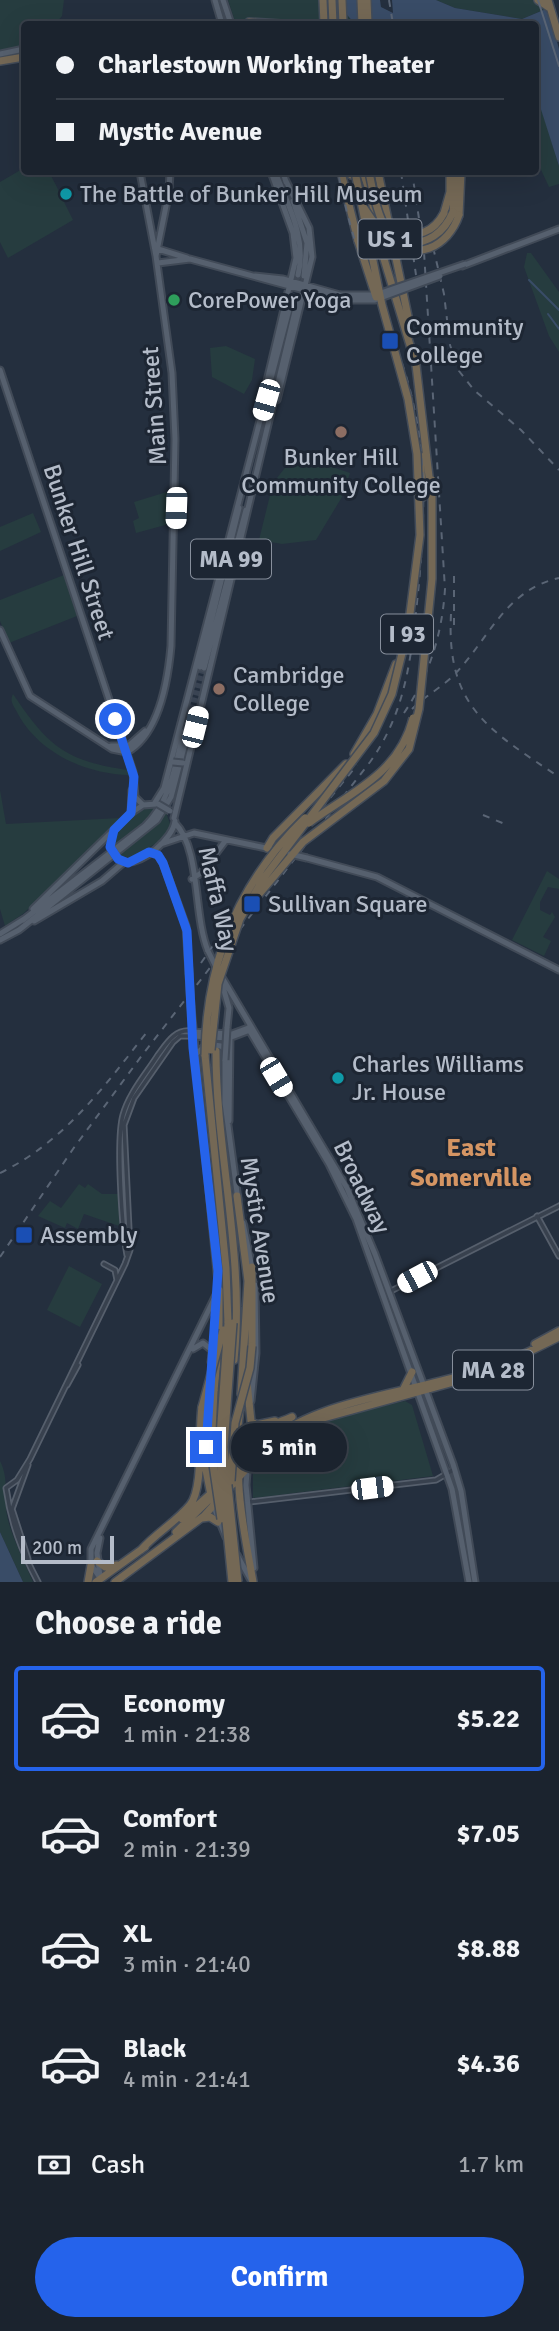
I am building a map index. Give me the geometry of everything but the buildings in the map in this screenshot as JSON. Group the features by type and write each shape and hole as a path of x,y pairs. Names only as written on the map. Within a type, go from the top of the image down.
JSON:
{"highway":[{"path":"323,0 324,21"},
{"path":"332,0 333,21"},
{"path":"341,0 342,21"},
{"path":"362,0 362,21"},
{"path":"367,0 368,21"},
{"path":"538,0 550,3 558,25 559,37"},
{"path":"0,61 21,58"},
{"path":"342,175 364,260 415,421"},
{"name":"I 93","path":"363,175 382,305 408,399 417,454 420,534 408,629"},
{"name":"US 1","path":"363,175 365,211 379,230 396,242 413,244 436,236 449,221 457,194 458,175"},
{"path":"364,175 388,231 401,244 418,250 437,246 454,228 462,199 458,175"},
{"path":"364,175 371,194 384,259 415,352"},
{"name":"I 93","path":"240,1582 229,1424 232,1269 214,1105 211,1052 213,976 236,912 270,856 345,778 376,734 401,673 416,596 423,508 415,421 364,175"},
{"name":"I 93","path":"232,1582 219,1451 236,1269 211,1052 219,1006 228,963 249,910 267,882 359,762 382,725 401,673 416,596 424,520 421,453 364,175"},
{"path":"267,882 312,834 384,781 409,749 419,709 432,579 431,483 415,352 384,210 365,175"},
{"name":"US 1","path":"365,175 396,229 416,234 435,225 448,200 450,175"},
{"path":"236,912 263,870 292,839 376,778 391,764 404,744 415,709 430,579 431,483"},
{"path":"269,849 273,838 341,771 367,734 391,682 416,596"},
{"name":"I 93","path":"240,1582 224,1447 231,1323 211,1052 218,984 240,919 263,879 374,733 392,694 416,596"},
{"path":"218,1096 241,1250 246,1318"},
{"path":"154,1554 211,1501 228,1475 237,1452 247,1272 237,1196"},
{"path":"231,1481 236,1419 249,1373 252,1346 252,1266"},
{"path":"219,1290 211,1451 231,1571"},
{"path":"141,1550 189,1507 197,1493 202,1407 231,1323"},
{"name":"MA 28","path":"101,1581 211,1501 274,1442 306,1424 494,1364 559,1331"},
{"name":"MA 28","path":"254,1452 286,1428 321,1413 403,1390 422,1388 494,1370 559,1337"},
{"path":"244,1340 251,1420 260,1424 321,1413"},
{"path":"403,1390 412,1372"},
{"path":"202,1407 202,1451 211,1501"},
{"path":"253,1582 239,1477 243,1445 292,1417"},
{"path":"207,1452 223,1458 237,1452"},
{"name":"MA 28","path":"115,1582 202,1518 211,1501"},
{"path":"202,1518 210,1517 218,1522"},
{"path":"88,1582 94,1563 105,1567 121,1564"}],"main road":[{"path":"215,0 220,21"},
{"path":"223,1 229,21"},
{"path":"0,54 21,50"},
{"path":"140,175 149,228 157,252 340,298 371,296 439,274 559,229"},
{"name":"Main Street","path":"125,749 143,740 163,691 170,658 176,504 172,373 157,252 170,175"},
{"path":"264,442 296,302 305,289 301,273 300,239 274,175"},
{"path":"284,175 306,237 301,273 290,285"},
{"path":"158,263 190,259"},
{"path":"301,273 319,290"},
{"path":"290,285 296,302"},
{"path":"305,289 319,290 340,298"},
{"path":"296,302 325,296"},
{"name":"MA 99","path":"296,302 251,494 202,668 241,491 296,302"},
{"name":"Bunker Hill Street","path":"0,369 125,749"},
{"path":"156,804 172,761 241,491"},
{"path":"0,934 19,930 80,896 121,861 133,862 170,836 184,762 251,494"},
{"path":"0,630 30,696 116,751 125,749 134,777 135,797 143,805"},
{"path":"0,940 145,826 158,812 170,785 186,732 170,797 157,820 19,930"},
{"path":"172,761 184,762"},
{"path":"131,813 134,777"},
{"path":"23,920 131,813 143,805 156,804 170,811 174,820 194,833"},
{"name":"Maffa Way","path":"174,820 185,834 208,951 226,984"},
{"path":"114,830 110,847 121,861"},
{"path":"161,844 194,833 307,858 377,877 559,970"},
{"path":"192,878 205,867 226,839"},
{"name":"Mystic Avenue","path":"149,852 158,855 163,863 185,922 194,1061 219,1290 206,1420 211,1501 218,1522 253,1582"},
{"path":"191,863 205,867"},
{"name":"Mystic Avenue","path":"217,969 228,1003 228,1138 252,1266 257,1344 247,1468 248,1539 254,1572 253,1582"},
{"name":"Broadway","path":"226,984 340,1185 386,1293 461,1491 469,1582"},
{"path":"192,1034 229,1033 250,1029"},
{"path":"228,1060 229,1033"},
{"path":"194,1061 198,1050 210,1044 223,1046 228,1060"},
{"path":"101,1581 94,1563 104,1528 219,1290"},
{"name":"Broadway","path":"386,1293 412,1372 422,1388 464,1533 475,1582"},
{"path":"189,1354 201,1343 209,1345 213,1351"},
{"path":"224,1533 234,1539 248,1539"}],"street":[{"path":"149,228 162,229"},
{"path":"38,1582 10,1521 6,1486 15,1482 30,1460 128,1257 130,1241 123,1136 128,1111 173,1042 180,1036 192,1034"},
{"path":"386,1293 559,1206"},
{"path":"537,1216 559,1256"},
{"path":"104,1264 115,1270 117,1284"},
{"path":"28,1562 13,1516 13,1503 21,1490 30,1460"},
{"path":"247,1503 436,1480 448,1476 454,1468"},
{"path":"15,1482 21,1490"},
{"path":"7,1494 17,1496"}],"green space":[{"path":"0,0 64,0 62,16 58,21 21,21 21,53 0,56"},
{"path":"228,0 334,0 352,21 249,19 235,21"},
{"path":"436,0 538,0 546,9 522,19 455,8"},
{"path":"539,101 559,166 559,184 549,187 539,165"},
{"path":"21,170 21,175 51,175 60,193 71,188 74,194 63,200 73,220 8,258 0,242 0,182"},
{"path":"527,253 531,253 559,292 559,352 549,336 524,267"},
{"path":"226,346 255,359 252,380 244,394 212,377 210,348"},
{"path":"306,458 350,473 342,497 316,540 282,544 259,540 273,483 288,464"},
{"path":"170,491 169,524 136,533 133,521 139,518 134,502"},
{"path":"33,513 41,532 0,551 0,527"},
{"path":"64,575 77,616 9,643 0,621 0,600"},
{"path":"13,694 37,727 60,748 88,762 128,770 129,775 96,771 65,759 51,750 27,728 12,704"},
{"path":"0,790 6,824 120,818 24,913 5,926 0,909"},
{"path":"147,808 158,808 144,824 113,848 119,830"},
{"path":"166,813 171,826 162,840 130,858 118,855 150,830"},
{"path":"547,871 559,879 559,889 548,887 540,902 540,910 550,915 552,912 555,917 543,937 551,941 544,956 512,940"},
{"path":"79,1184 85,1188 88,1184 102,1194 118,1194 122,1227 84,1214 78,1229 67,1223 65,1228 38,1216 50,1201 61,1208"},
{"path":"69,1266 102,1284 80,1327 47,1310"},
{"path":"405,1401 412,1405 433,1476 253,1498 253,1470 268,1454 285,1442 342,1417"},
{"path":"0,1461 6,1482 8,1520 33,1582 23,1582 0,1532"}],"water":[{"path":"334,0 380,0 381,7 393,13 392,0 436,0 455,8 522,19 546,9 553,31 559,30 559,37 556,38 559,49 559,166 539,103 539,21 352,21"},
{"path":"0,1532 23,1582 0,1582"}],"waterway":[{"path":"529,280 559,310"},
{"path":"548,314 559,329"}],"tunnel":[{"path":"292,298 298,275"},
{"path":"298,299 304,276"},
{"path":"184,731 200,667"},
{"path":"188,732 204,668"}],"tram line":[{"path":"538,0 559,66"}],"railway":[{"path":"389,0 392,21"},
{"path":"0,1257 73,1149 143,1054 370,762 390,727 403,690 411,652 423,530 423,476 417,421 395,343 357,248 339,175"},
{"path":"401,175 416,275"},
{"path":"404,713 421,684 433,654 441,623 445,589 424,252 412,175"},
{"path":"430,234 444,294 450,345 459,371 474,390 521,430 559,470"},
{"path":"454,572 454,625"},
{"path":"412,709 454,675 511,604 540,584 559,578"},
{"path":"451,614 451,646 456,672 477,713 512,745 559,777"},
{"path":"201,963 231,920 357,765"},
{"path":"483,815 505,824"},
{"path":"0,1173 44,1146 81,1112 147,1032"}],"place":[{"name":"The Battle of Bunker Hill Museum","path":"66,194"},
{"name":"CorePower Yoga","path":"174,300"},
{"name":"Community College","path":"390,341"},
{"name":"Bunker Hill Community College","path":"341,432"},
{"name":"Cambridge College","path":"219,689"},
{"name":"Sullivan Square","path":"252,904"},
{"name":"Charles Williams Jr. House","path":"338,1078"},
{"name":"Assembly","path":"24,1235"}],"district":[{"name":"East Somerville","path":"471,1163"}],"route":[{"path":"115,719 134,777 130,799 131,813 110,837 111,851 118,859 128,863 149,852 158,855 187,931 193,1048 219,1281 206,1420 206,1447"}]}
